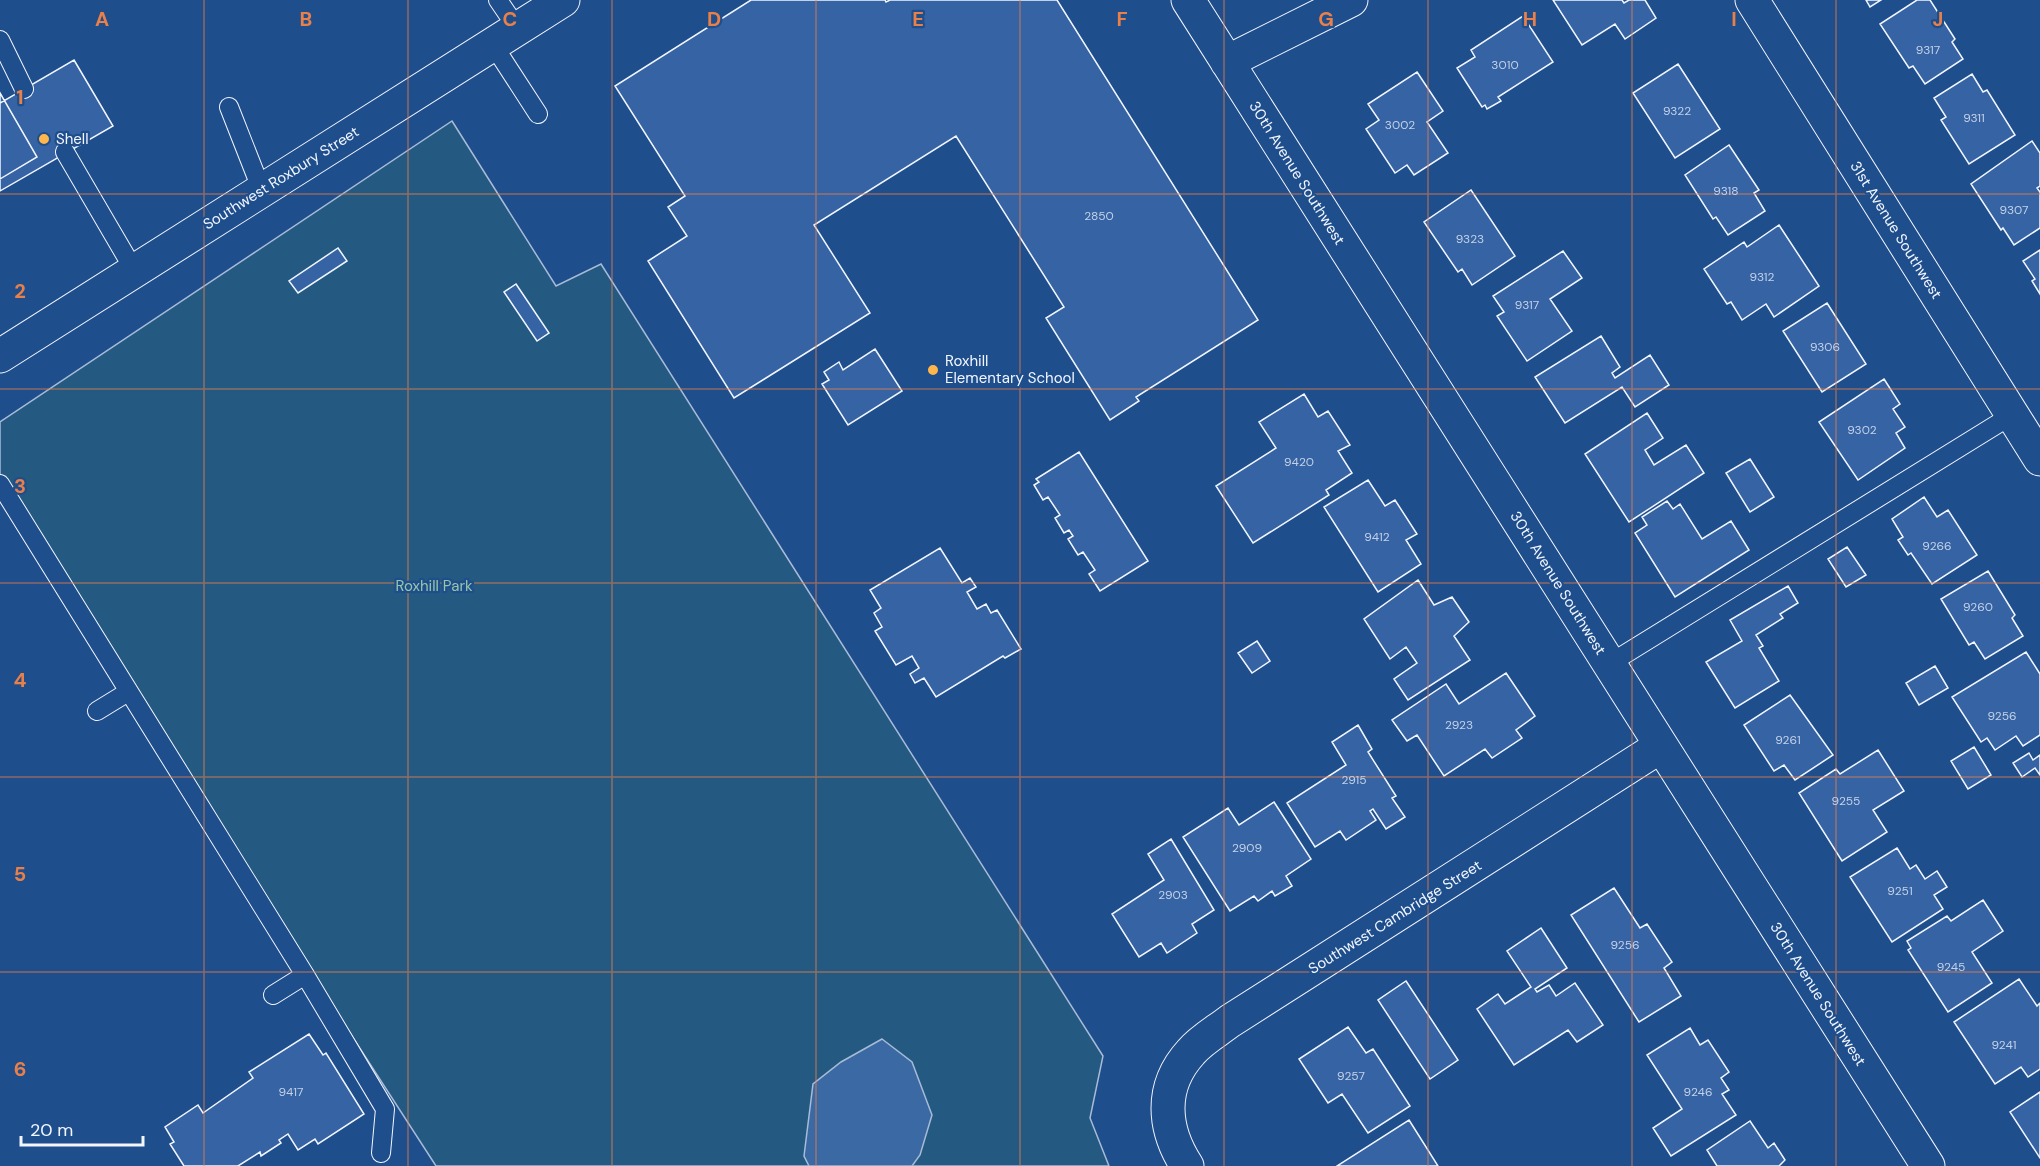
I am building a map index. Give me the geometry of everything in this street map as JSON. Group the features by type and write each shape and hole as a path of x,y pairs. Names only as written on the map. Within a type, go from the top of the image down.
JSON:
{"street":[{"name":"Southwest Roxbury Street","path":"0,356 563,0"},
{"name":"30th Avenue Southwest","path":"1188,0 1928,1166"},
{"path":"1227,62 1351,0"},
{"name":"31st Avenue Southwest","path":"1752,0 2040,459"},
{"name":"Southwest Cambridge Street","path":"1187,1166 1176,1149 1166,1116 1170,1084 1191,1052 1230,1021 1661,746"}],"lane":[{"path":"498,0 505,35 538,114"},
{"path":"0,40 24,89"},
{"path":"229,107 262,191"},
{"path":"65,152 134,270"},
{"path":"1609,664 2012,415"},
{"path":"0,484 305,975 385,1109 381,1153"},
{"path":"97,711 128,692"},
{"path":"273,995 305,975"}],"green space":[{"name":"Roxhill Park","path":"452,121 556,286 601,264 1103,1056 1090,1118 1109,1166 436,1166 0,492 0,422"}],"shaded area":[{"path":"882,1039 912,1062 932,1115 920,1155 912,1166 809,1166 804,1156 813,1084 841,1062"}],"building":[{"path":"751,0 885,0 886,2 890,0 1057,0 1258,320 1136,397 1139,401 1110,420 1046,318 1064,307 956,136 814,225 870,313 734,398 648,261 687,236 668,207 685,196 615,86"},
{"path":"1553,0 1622,0 1624,3 1629,0 1645,0 1656,18 1625,39 1615,24 1582,45"},
{"path":"1866,0 1881,0 1870,7"},
{"path":"1917,0 1930,0 1955,39 1952,42 1963,59 1925,84 1913,66 1909,68 1880,24"},
{"path":"1523,16 1553,62 1498,97 1501,101 1487,109 1485,105 1482,107 1457,68 1475,57 1471,50"},
{"name":"Shell","path":"74,60 113,126 0,191 0,103"},
{"path":"1678,64 1720,129 1675,158 1633,93"},
{"path":"1417,72 1443,111 1427,122 1448,153 1414,175 1407,165 1395,173 1366,129 1379,120 1368,104"},
{"path":"1972,74 1983,92 1987,90 2015,135 1969,164 1941,120 1946,117 1934,98"},
{"path":"0,93 37,157 0,179"},
{"path":"2032,141 2040,153 2040,186 2037,188 2040,192 2040,228 2014,245 2003,228 2001,230 1971,184"},
{"path":"1729,145 1759,190 1754,193 1765,211 1728,235 1716,217 1713,219 1685,175"},
{"path":"1471,190 1515,256 1472,285 1462,269 1458,272 1424,222"},
{"path":"1779,225 1819,286 1774,317 1766,304 1742,320 1731,302 1727,304 1704,269 1744,242 1747,247"},
{"path":"338,248 347,261 298,293 289,281"},
{"path":"2040,250 2040,294 2032,281 2035,279 2023,261"},
{"path":"1563,251 1582,278 1550,299 1572,331 1527,361 1497,316 1504,312 1493,296"},
{"path":"516,284 549,333 537,341 504,292"},
{"path":"1827,303 1866,364 1822,392 1783,331"},
{"path":"1601,336 1620,367 1612,373 1615,378 1650,355 1669,385 1635,407 1622,387 1565,423 1535,377"},
{"path":"875,349 902,391 848,425 822,384 829,380 824,372 839,362 843,370"},
{"path":"1884,379 1900,404 1893,409 1905,427 1896,433 1905,448 1858,480 1819,422"},
{"path":"1304,394 1318,417 1328,411 1350,445 1338,451 1352,473 1326,490 1329,495 1253,543 1216,486 1276,448 1259,422"},
{"path":"1647,413 1663,438 1645,450 1654,465 1686,445 1704,473 1629,522 1585,454"},
{"path":"1079,452 1148,561 1100,591 1089,574 1095,570 1083,552 1078,555 1068,539 1073,536 1069,530 1064,533 1055,518 1060,515 1048,497 1043,500 1034,485 1039,482 1036,479"},
{"path":"1750,459 1774,497 1750,512 1726,473"},
{"path":"1368,480 1385,506 1395,500 1417,534 1406,540 1421,564 1378,592 1324,507"},
{"path":"1924,497 1937,517 1948,510 1977,555 1932,584 1911,553 1908,555 1898,540 1903,537 1892,519"},
{"path":"1667,501 1673,509 1680,504 1702,539 1731,521 1749,550 1675,597 1635,533 1647,525 1642,517"},
{"path":"1847,547 1866,575 1846,587 1828,559"},
{"path":"940,548 962,583 970,578 976,587 967,592 977,609 986,604 991,613 997,610 1021,649 1005,658 1003,656 936,697 924,678 915,683 910,674 919,668 912,656 896,665 875,631 882,627 874,613 881,608 870,590"},
{"path":"1988,571 2015,615 2012,618 2023,636 1985,659 1974,642 1969,645 1941,599"},
{"path":"1418,580 1434,605 1452,597 1469,622 1454,636 1470,660 1408,700 1394,679 1417,663 1406,647 1390,659 1364,619"},
{"path":"1788,586 1798,603 1780,614 1783,618 1756,635 1763,646 1759,648 1779,681 1735,708 1706,662 1742,641 1730,620"},
{"path":"1257,641 1270,661 1252,673 1238,653"},
{"path":"2026,652 2040,674 2040,735 2023,746 2016,736 1995,750 1987,738 1981,742 1952,697"},
{"path":"1935,666 1948,688 1919,705 1906,683"},
{"path":"1506,673 1535,716 1516,730 1522,738 1492,758 1485,749 1444,776 1417,735 1407,741 1392,720 1446,684 1459,704"},
{"path":"1790,695 1833,755 1795,780 1784,765 1774,771 1744,725"},
{"path":"1358,725 1372,749 1368,752 1396,796 1392,798 1405,817 1386,829 1373,809 1370,811 1376,820 1346,840 1340,831 1315,847 1287,803 1346,765 1332,742"},
{"path":"1974,747 1991,775 1968,789 1951,761"},
{"path":"1878,750 1904,791 1873,810 1887,832 1842,861 1799,793 1836,769 1840,774"},
{"path":"2029,753 2033,760 2040,755 2040,775 2035,768 2022,777 2013,763"},
{"path":"1274,802 1311,859 1286,876 1292,886 1275,896 1272,891 1258,901 1254,896 1230,911 1183,837 1228,808 1239,825"},
{"path":"1171,839 1214,910 1192,924 1197,933 1167,953 1161,943 1139,957 1112,914 1164,880 1148,854"},
{"path":"1897,848 1910,869 1916,865 1925,879 1937,871 1947,887 1934,895 1943,909 1892,942 1850,877"},
{"path":"1614,888 1640,928 1647,924 1672,962 1664,968 1681,996 1639,1022 1571,915"},
{"path":"1983,900 2003,931 1972,952 1992,983 1948,1012 1908,950 1911,948 1907,941 1947,916 1951,921"},
{"path":"1541,928 1567,968 1535,989 1537,992 1549,985 1556,996 1575,983 1603,1025 1577,1042 1568,1030 1514,1065 1477,1009 1498,994 1505,1004 1531,987 1507,951"},
{"path":"2019,979 2037,1006 2040,1003 2040,1069 2028,1077 2021,1067 1995,1084 1954,1022"},
{"path":"1406,981 1458,1060 1430,1079 1378,1000"},
{"path":"1348,1027 1366,1053 1373,1049 1410,1106 1368,1133 1342,1094 1328,1103 1299,1059"},
{"path":"1690,1028 1700,1045 1708,1040 1729,1072 1721,1078 1729,1090 1722,1094 1736,1115 1671,1156 1653,1128 1682,1109 1647,1055"},
{"path":"309,1034 323,1055 326,1053 364,1114 318,1144 315,1139 298,1150 288,1134 279,1140 281,1143 261,1156 260,1152 238,1166 184,1166 170,1144 174,1142 165,1127 198,1105 203,1113 253,1078 249,1072"},
{"path":"2040,1092 2040,1158 2010,1112"},
{"path":"1409,1120 1438,1166 1337,1166"},
{"path":"1750,1121 1768,1148 1774,1143 1785,1160 1779,1166 1717,1166 1707,1150"}],"place":[{"name":"Shell","path":"44,139"},
{"name":"Roxhill Elementary School","path":"933,370"}]}
